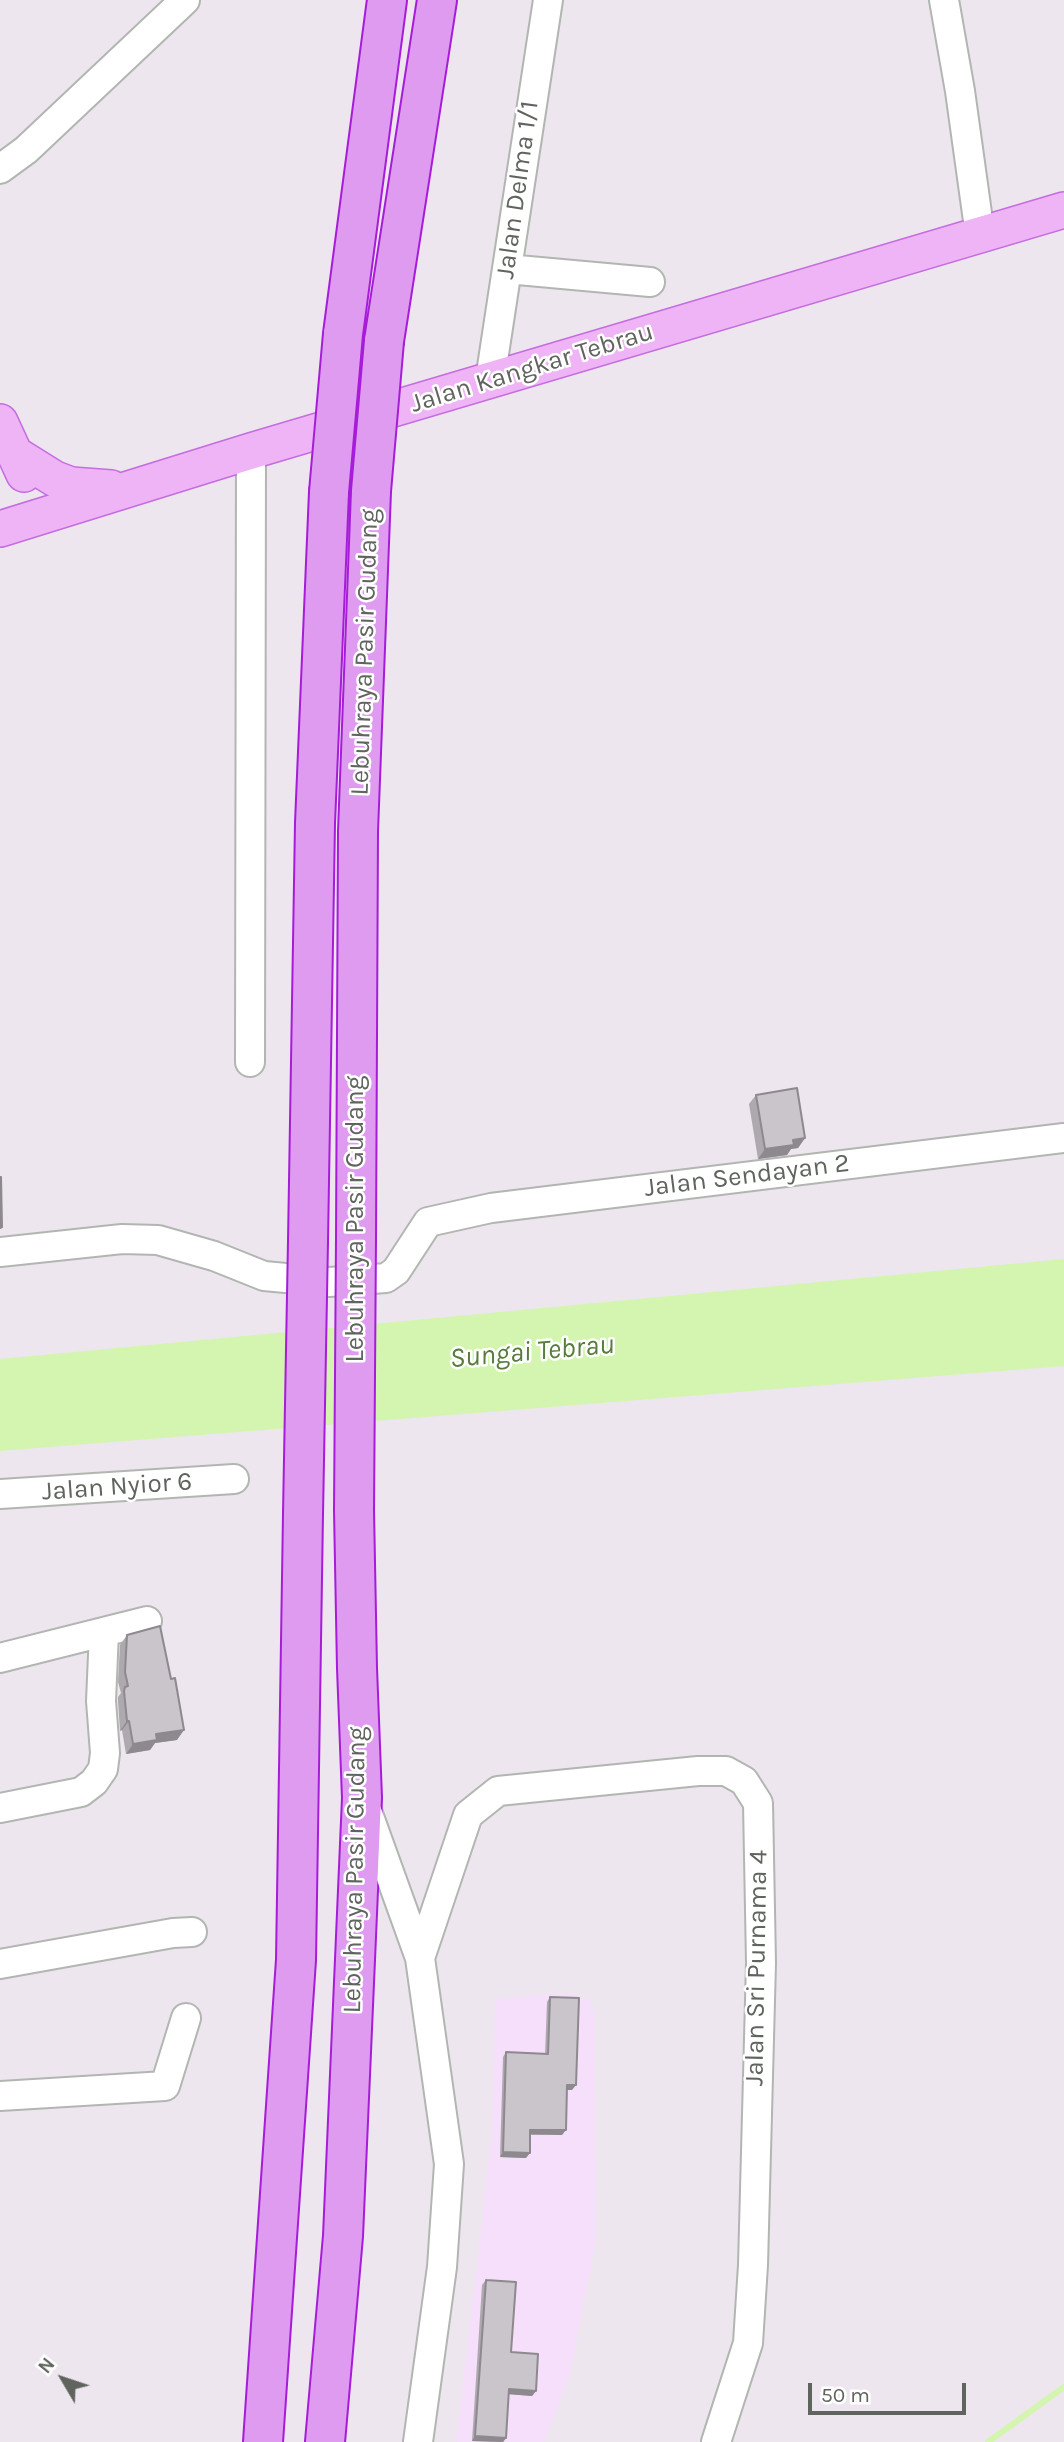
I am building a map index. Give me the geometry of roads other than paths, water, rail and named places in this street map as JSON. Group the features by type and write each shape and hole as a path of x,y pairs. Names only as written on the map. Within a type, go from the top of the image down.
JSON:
{"highway":[{"name":"Lebuhraya Pasir Gudang","path":"263,2442 296,1960 315,823 329,492 343,334 387,0"},
{"name":"Lebuhraya Pasir Gudang","path":"325,2442 342,2236 362,1798 354,1510 358,831 370,491 384,341 437,0"}],"main road":[{"name":"Jalan Kangkar Tebrau","path":"0,529 1064,210"},
{"path":"0,422 43,516"},
{"path":"15,454 55,479 71,485 89,488 135,487"}],"street":[{"path":"0,169 26,150 185,0"},
{"name":"Jalan Delma 1/1","path":"490,380 548,0"},
{"path":"944,0 980,235"},
{"path":"507,269 650,282"},
{"path":"250,1062 251,452"},
{"name":"Jalan Sendayan 2","path":"0,1252 122,1240 158,1240 214,1256 264,1276 329,1282 386,1278 396,1271 425,1226 432,1221 491,1208 1064,1138"},
{"name":"Jalan Nyior 6","path":"0,1494 234,1479"},
{"path":"0,1658 147,1621"},
{"path":"0,1808 81,1792 94,1782 103,1769 105,1753 101,1701 104,1632"},
{"name":"Jalan Sri Purnama 4","path":"420,1958 468,1815 498,1791 698,1771 726,1771 744,1781 758,1803 761,1955 748,2343 716,2442"},
{"path":"362,1798 420,1958 449,2164 442,2267 418,2442"},
{"path":"0,1964 173,1933 192,1932"},
{"path":"0,2096 165,2086 186,2018"}],"water":[{"name":"Sungai Tebrau","path":"1064,1259 1064,1366 0,1451 0,1359"}],"waterway":[{"path":"988,2442 1064,2387"}]}
